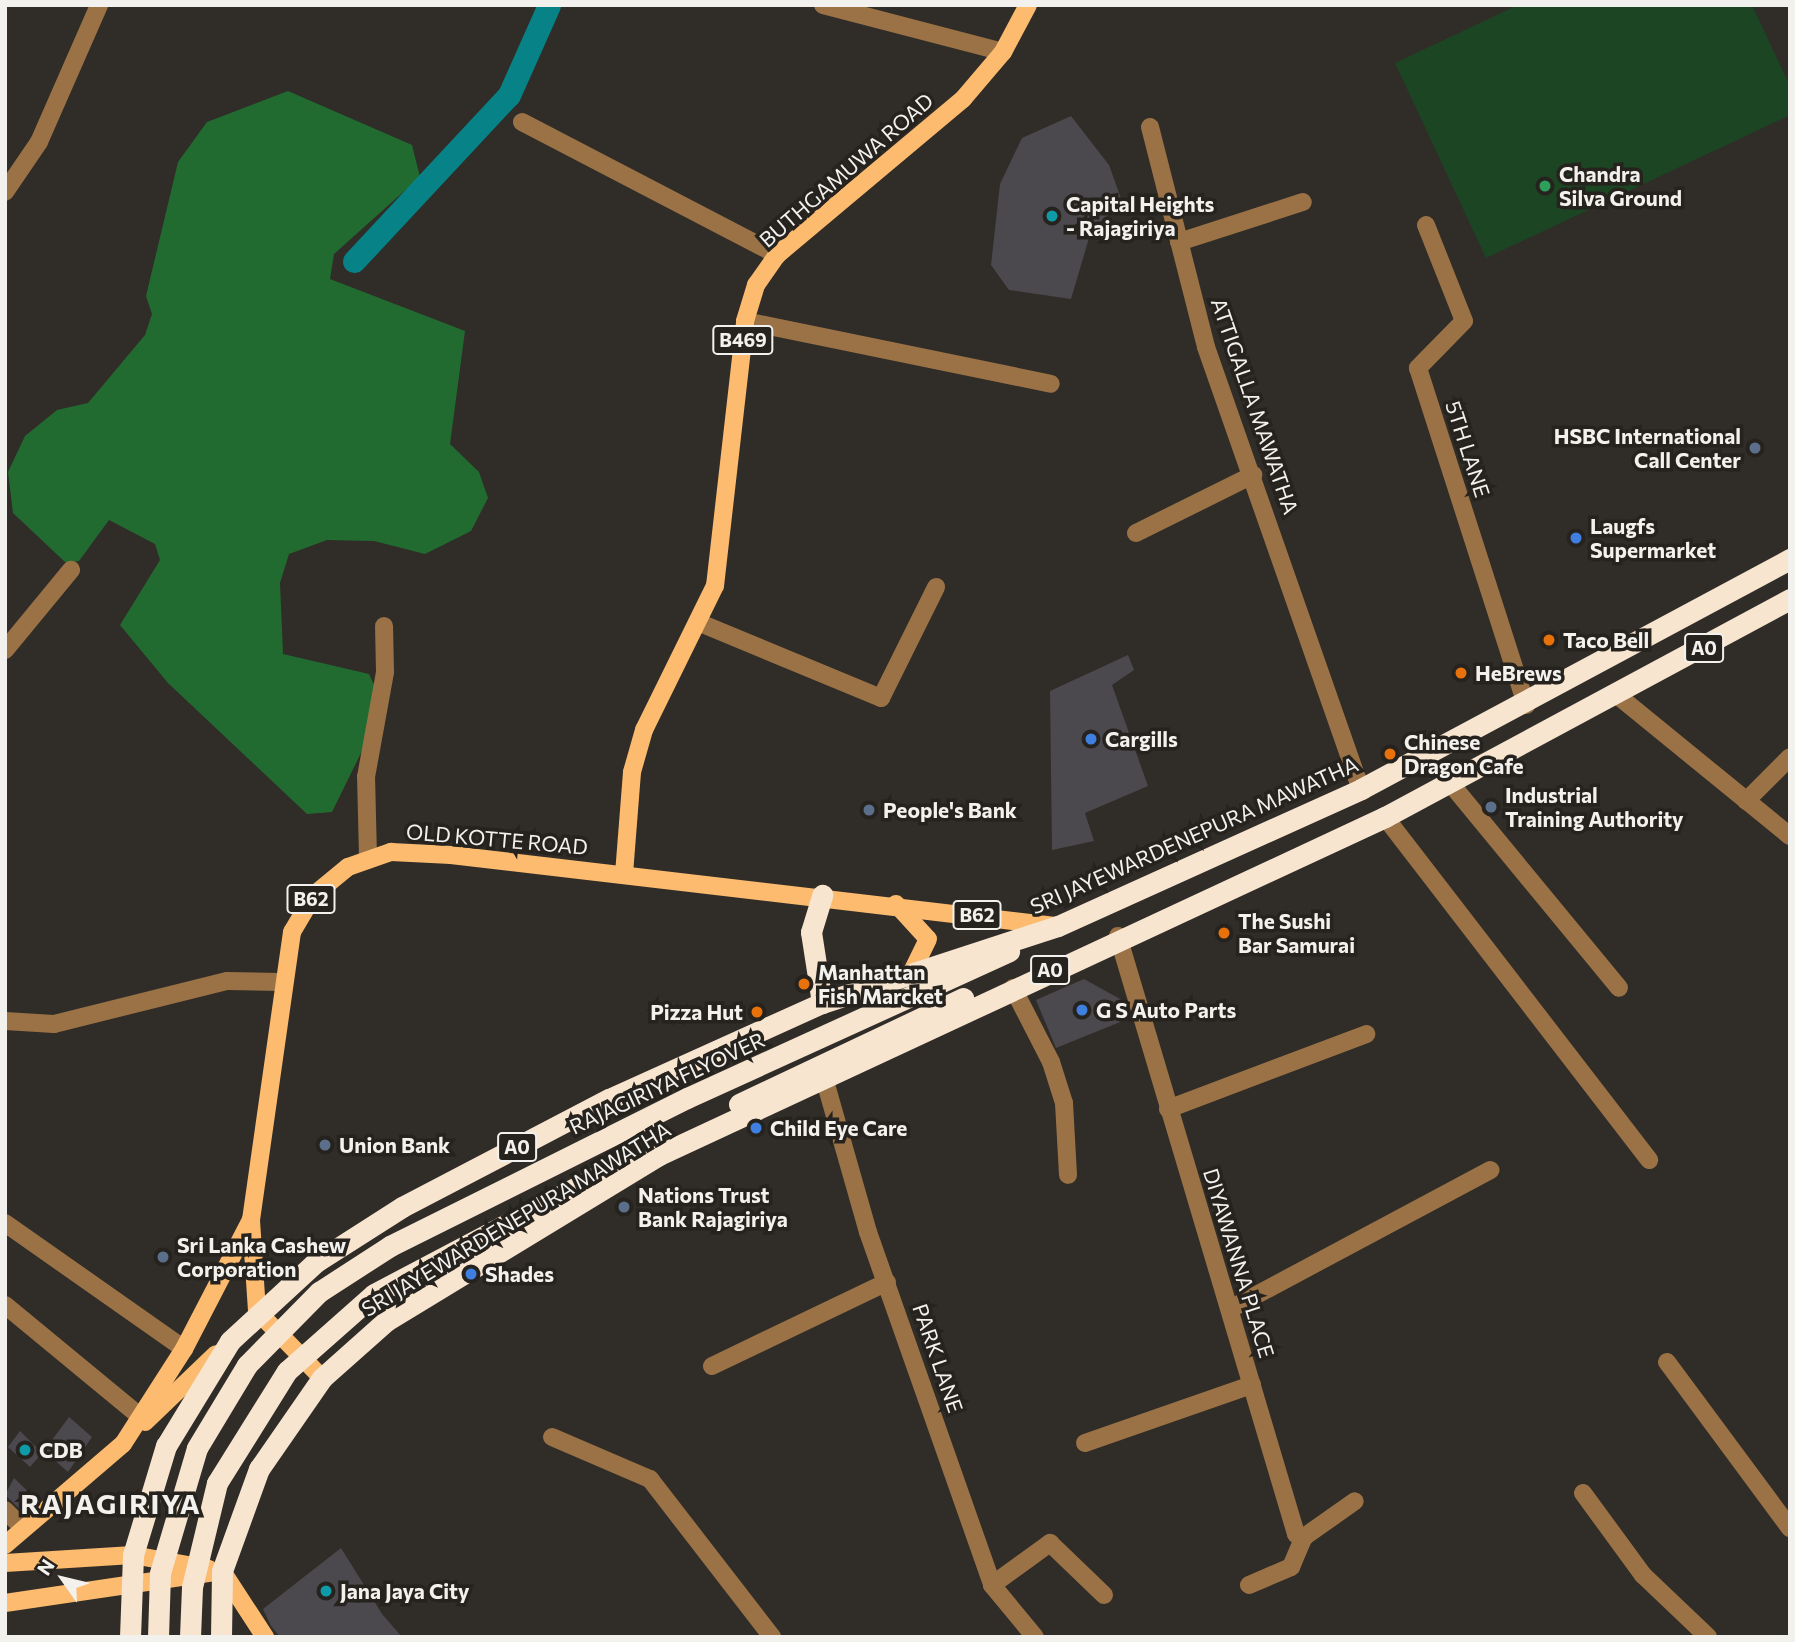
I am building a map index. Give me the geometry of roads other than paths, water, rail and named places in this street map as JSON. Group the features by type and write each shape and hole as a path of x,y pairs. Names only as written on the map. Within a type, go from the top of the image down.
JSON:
{"highway":[{"name":"SRI JAYEWARDENEPURA MAWATHA","path":"130,1637 129,1590 133,1555 166,1446 230,1341 257,1311 316,1262 402,1207 609,1099 822,1003 913,970 1058,926 1361,789 1526,705 1790,559"},
{"name":"SRI JAYEWARDENEPURA MAWATHA","path":"221,1637 222,1572 259,1469 322,1378 386,1321 659,1155 824,1081 1118,936 1385,817 1618,695 1790,599"},
{"path":"822,895 811,932 822,1003"},
{"name":"RAJAGIRIYA FLYOVER","path":"158,1637 160,1573 197,1448 247,1365 319,1292 390,1246 687,1098 1058,926"},
{"path":"190,1637 204,1523 239,1439 287,1371 363,1303 895,1026 1118,936"}],"main road":[{"name":"BUTHGAMUWA ROAD","path":"624,874 632,772 644,730 700,623 715,586 726,513 744,321 756,285 777,256 963,99 1003,52 1028,5"},
{"name":"OLD KOTTE ROAD","path":"257,1311 251,1220 280,982 302,912 327,882 368,857 415,852 822,895 1058,926"},
{"name":"B62","path":"896,904 928,939 913,970"},
{"name":"OLD KOTTE ROAD","path":"5,1545 122,1444 184,1349 251,1220"},
{"path":"257,1311 322,1378"},
{"path":"122,1444 230,1341"},
{"path":"5,1563 133,1555 222,1572 265,1637"},
{"path":"5,1603 65,1590 129,1590 222,1572"}],"street":[{"path":"5,192 39,142 99,5"},
{"path":"823,5 1003,52"},
{"path":"522,122 777,256"},
{"name":"ATTIGALLA MAWATHA","path":"1150,127 1206,347 1276,538 1361,789"},
{"path":"1179,242 1303,202"},
{"name":"5TH LANE","path":"1426,225 1464,321 1418,368 1526,705"},
{"path":"744,321 1051,384"},
{"path":"1136,533 1253,475"},
{"path":"5,650 71,570"},
{"path":"700,623 881,698 936,587"},
{"path":"368,857 366,777 385,672 384,626"},
{"path":"1618,695 1790,836"},
{"path":"1746,801 1790,757"},
{"path":"1451,784 1619,988"},
{"path":"1385,817 1649,1160"},
{"name":"DIYAWANNA PLACE","path":"1118,936 1168,1110 1232,1308 1296,1534 1304,1537"},
{"path":"5,1021 54,1024 217,983 280,982"},
{"path":"1013,988 1051,1062 1064,1104 1068,1175"},
{"path":"1168,1110 1366,1034"},
{"name":"PARK LANE","path":"824,1081 887,1282 992,1585 1035,1637"},
{"path":"1232,1308 1490,1170"},
{"path":"5,1223 184,1349"},
{"path":"712,1366 887,1282"},
{"path":"5,1305 141,1417"},
{"path":"1667,1362 1790,1528"},
{"path":"1085,1443 1252,1385"},
{"path":"552,1437 650,1479 772,1637"},
{"path":"1583,1493 1643,1575 1708,1637"},
{"path":"1249,1584 1291,1567 1304,1537 1355,1502"},
{"path":"5,1510 23,1528"},
{"path":"992,1585 1050,1543 1104,1595"}],"waterway":[{"path":"354,261 509,95 549,5"}],"place":[{"name":"Chandra Silva Ground","path":"1545,186"},
{"name":"Capital Heights - Rajagiriya","path":"1052,216"},
{"name":"HSBC International Call Center","path":"1755,448"},
{"name":"Laugfs Supermarket","path":"1576,538"},
{"name":"Taco Bell","path":"1549,640"},
{"name":"HeBrews","path":"1461,673"},
{"name":"Cargills","path":"1091,739"},
{"name":"Chinese Dragon Cafe","path":"1390,754"},
{"name":"Industrial Training Authority","path":"1491,807"},
{"name":"People's Bank","path":"869,810"},
{"name":"The Sushi Bar Samurai","path":"1224,933"},
{"name":"Manhattan Fish Marcket","path":"804,984"},
{"name":"G S Auto Parts","path":"1082,1010"},
{"name":"Pizza Hut","path":"757,1012"},
{"name":"Child Eye Care","path":"756,1128"},
{"name":"Union Bank","path":"325,1145"},
{"name":"Nations Trust Bank Rajagiriya","path":"624,1207"},
{"name":"Sri Lanka Cashew Corporation","path":"163,1257"},
{"name":"Shades","path":"471,1274"},
{"name":"CDB","path":"25,1450"},
{"name":"Jana Jaya City","path":"326,1591"}],"district":[{"name":"RAJAGIRIYA","path":"111,1503"}]}
